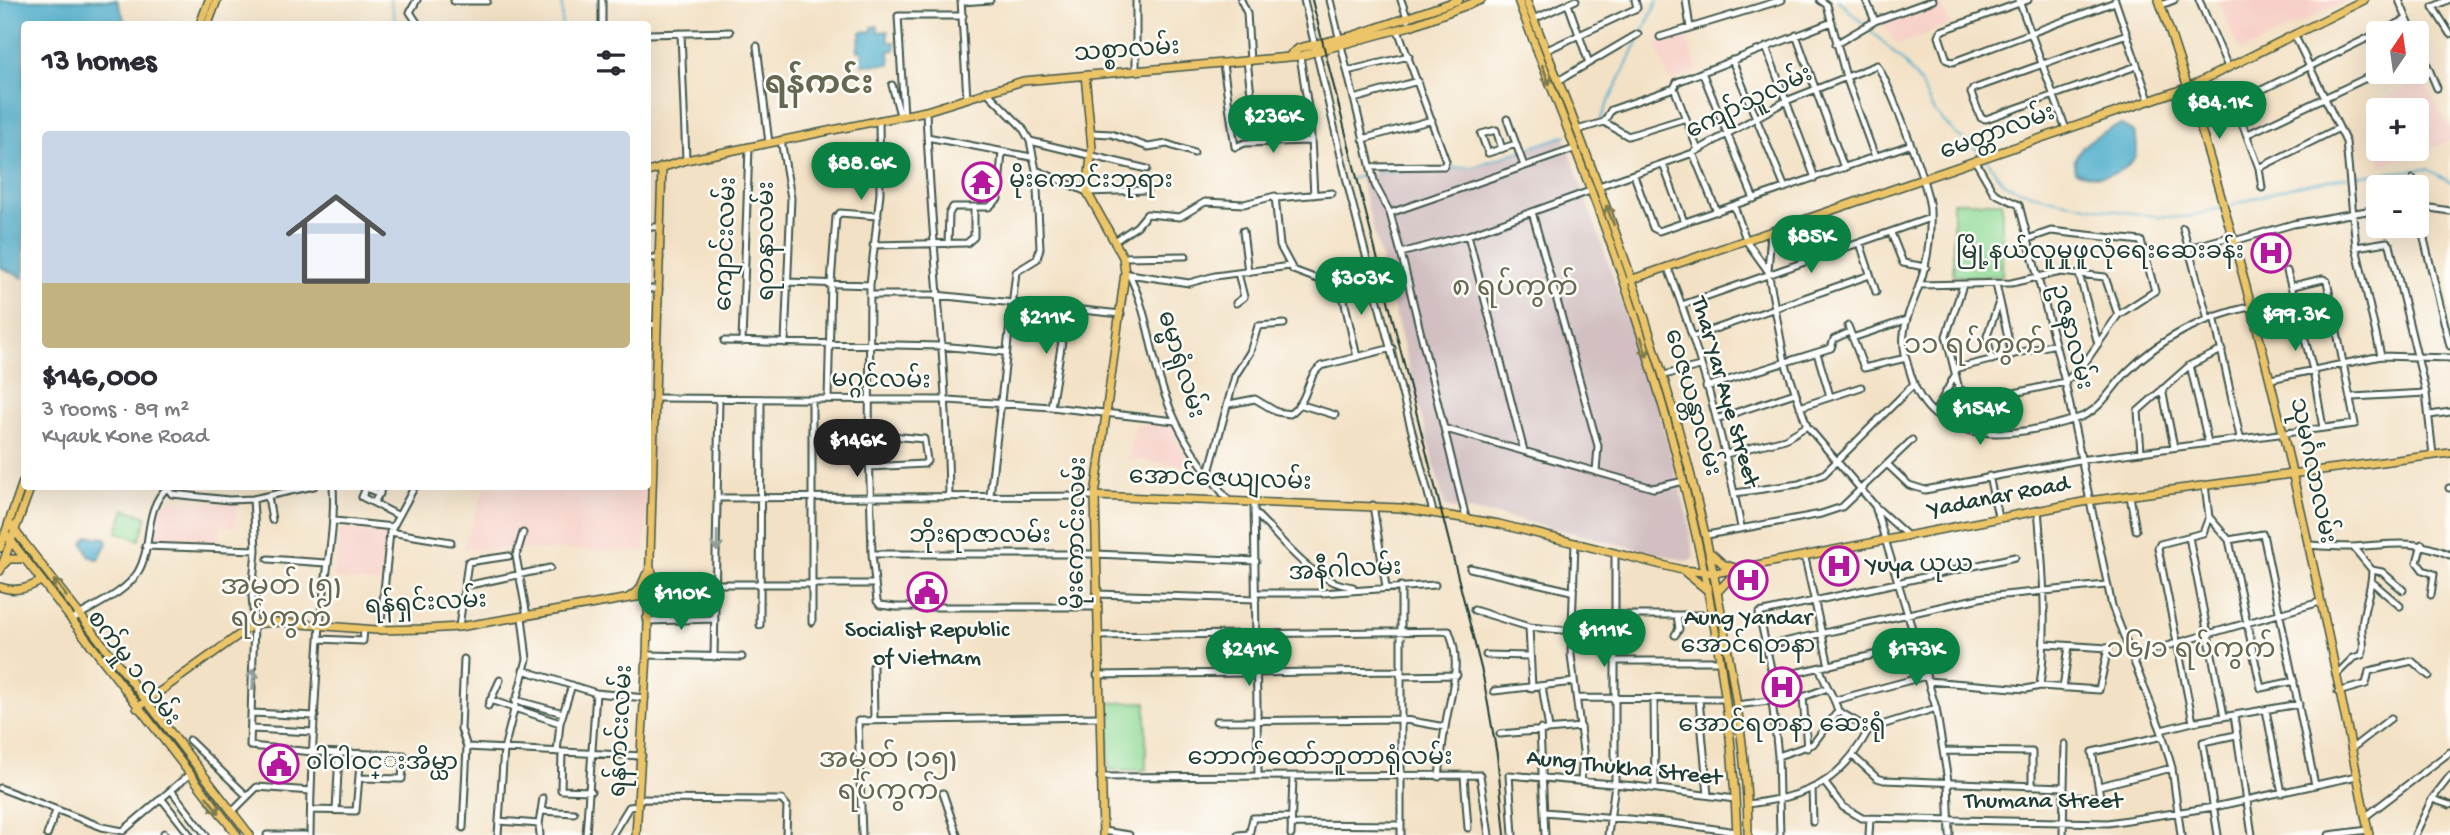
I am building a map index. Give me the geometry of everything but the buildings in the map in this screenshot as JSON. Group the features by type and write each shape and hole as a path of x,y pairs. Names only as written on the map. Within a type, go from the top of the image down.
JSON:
{"main road":[{"path":"201,21 209,0"},
{"path":"209,21 217,0"},
{"name":"သစ္စာလမ်း","path":"1341,42 1398,30 1409,22 1459,0"},
{"name":"သစ္စာလမ်း","path":"651,171 686,160 926,111 1023,81 1223,64 1295,55 1299,48 1318,48 1341,42 1481,0"},
{"path":"1516,0 1527,5"},
{"name":"မေတ္တာလမ်း","path":"1624,282 1747,242 2189,87 2364,0"},
{"name":"သုမင်္ဂလာလမ်း","path":"2160,3 2189,87 2234,238 2285,432 2369,832"},
{"name":"ဝေဇယန္တာလမ်း","path":"1527,5 1559,80 1634,279 1683,438 1718,591 1746,777 1748,835"},
{"name":"ဝေဇယန္တာလမ်း","path":"1527,5 1556,100 1624,282 1684,481 1713,615 1734,779 1737,834"},
{"path":"1085,75 1091,133 1087,192"},
{"path":"1556,100 1564,97"},
{"name":"ရန်ကင်းလမ်း","path":"651,437 652,366 662,228 662,167"},
{"name":"မိုးကောင်းလမ်း","path":"1087,192 1123,257 1127,274 1095,496 1097,675 1103,833"},
{"path":"1673,440 1683,438"},
{"path":"2293,474 2450,453"},
{"name":"Yadanar Road","path":"1715,573 1805,558 1998,516 2088,500 2293,474"},
{"path":"12,526 21,490"},
{"path":"1,568 8,537 29,490"},
{"name":"ရန်ကင်းလမ်း","path":"636,835 647,655 650,490"},
{"name":"အောင်ဇေယျလမ်း","path":"1095,496 1373,505 1433,512 1615,552 1682,570 1715,573"},
{"name":"စက်မှု ၁ လမ်း","path":"12,526 250,835"},
{"path":"0,548 8,537"},
{"name":"စက်မှု ၁ လမ်း","path":"8,537 136,708 237,835"},
{"path":"1682,570 1697,566 1700,552"},
{"path":"1711,553 1723,564 1742,570"},
{"path":"1,568 9,559 25,559"},
{"path":"649,566 659,585 673,592"},
{"path":"625,600 640,589 649,566"},
{"path":"0,587 10,590 28,588 46,570"},
{"path":"1682,570 1709,591"},
{"path":"1718,591 1730,575 1742,570"},
{"path":"647,620 659,601 673,592"},
{"name":"ရန်ရှင်းလမ်း","path":"254,624 276,622 380,630 459,626 648,595"},
{"path":"625,600 639,604 647,620"},
{"path":"136,708 254,624"},
{"path":"134,686 145,692 160,690"},
{"path":"166,745 175,738"},
{"path":"1734,779 1746,777"},
{"path":"197,784 209,781"},
{"path":"228,824 234,815"}],"street":[{"path":"416,21 410,12 417,0"},
{"path":"602,0 602,21"},
{"path":"967,99 961,1 990,0"},
{"path":"1136,0 1136,71"},
{"path":"1241,0 1249,22 1248,61 1254,118"},
{"path":"1304,0 1318,48 1371,275 1433,512"},
{"path":"1329,0 1375,184 1390,213 1401,253 1466,518"},
{"path":"1401,0 1409,22"},
{"path":"1534,19 1576,0"},
{"path":"1547,50 1637,8 1635,0"},
{"path":"1686,0 1690,29"},
{"path":"1766,0 1773,2"},
{"path":"1661,37 1782,0"},
{"path":"1820,0 1827,5 1846,77 1875,157"},
{"path":"1866,0 1872,22"},
{"path":"1903,0 1908,9"},
{"path":"1836,44 1872,22 1933,0"},
{"path":"2028,0 2019,1 1939,34 1950,62 2115,1 2149,100"},
{"path":"2160,3 2174,0"},
{"path":"2199,0 2228,67"},
{"path":"2399,0 2407,19 2403,21"},
{"path":"2448,0 2433,7 2450,34"},
{"path":"454,1 487,1"},
{"path":"2019,1 2066,129"},
{"path":"1568,4 1589,63"},
{"path":"902,115 898,16 963,16"},
{"path":"1577,130 1604,122 1611,110 1674,88 1677,82 1832,22"},
{"path":"1371,167 1444,166 1444,153 1398,30"},
{"path":"651,34 730,32"},
{"path":"681,33 686,160"},
{"path":"1559,80 1638,34"},
{"path":"2127,34 1971,91 1983,119 2137,66"},
{"path":"2294,34 2346,142 2356,247 2381,356"},
{"path":"1796,35 1844,168"},
{"path":"2262,188 2259,168 2236,107 2239,101 2366,40"},
{"path":"757,46 769,143"},
{"path":"1766,47 1815,177"},
{"path":"1295,55 1310,120 1309,141 1314,195"},
{"path":"1347,71 1409,56"},
{"path":"1732,60 1785,188"},
{"path":"1223,64 1235,147 1245,143 1309,141"},
{"name":"ကျော်သူလမ်း","path":"1599,186 1696,151 1786,101 1877,65 1923,181 1930,218 1926,267 1906,320"},
{"path":"1702,72 1754,199"},
{"path":"2429,72 2437,88"},
{"path":"2248,134 2366,78"},
{"path":"1354,99 1418,81"},
{"path":"891,85 902,115"},
{"path":"1674,88 1717,212"},
{"path":"986,91 1022,127 1030,141 1031,157 1036,170 1040,248 1037,258 1016,272 1004,352 990,495"},
{"path":"926,111 932,244 940,346 948,400 949,496"},
{"path":"1604,122 1628,136 1686,118"},
{"path":"878,119 878,216 870,285 869,399 872,554 874,584 880,605 1096,607"},
{"path":"1507,119 1524,166"},
{"path":"1363,139 1432,120"},
{"path":"2259,168 2339,128"},
{"path":"1502,149 1496,130 1481,134 1488,153 1502,149 1516,144"},
{"path":"1091,133 1111,134 1148,147 1167,144 1194,153"},
{"path":"927,137 1031,157"},
{"name":"ရတနာလမ်း","path":"781,140 791,190 785,343"},
{"path":"1030,141 1147,169"},
{"path":"1634,175 1655,230 1717,212 1909,145"},
{"name":"ကျောင်းလမ်း","path":"742,342 749,147"},
{"path":"1390,213 1574,149"},
{"path":"948,244 951,209 989,207 998,199 1002,152"},
{"name":"ဥဇနာလမ်း","path":"1976,162 1994,193 2019,205 2065,383 2106,584 2162,733 2172,768 2181,835"},
{"path":"1663,164 1685,222"},
{"path":"1036,170 1087,192 1147,190"},
{"path":"1401,253 1468,235 1590,191"},
{"path":"1115,241 1137,226 1147,214 1180,217 1205,202 1244,204 1332,193"},
{"path":"1277,198 1280,246 1290,267"},
{"path":"1734,206 1747,242 1769,273"},
{"path":"873,245 967,243 973,239 974,207"},
{"path":"2429,209 2450,211"},
{"path":"2188,248 2366,210"},
{"path":"1532,212 1598,446 1596,472"},
{"path":"828,399 831,283 837,215 878,216"},
{"path":"1682,304 1930,218"},
{"path":"651,227 662,228"},
{"path":"2183,228 2222,350 2240,437"},
{"path":"1243,231 1248,272"},
{"path":"1963,285 1947,330 1954,377 1959,389 1975,396 2005,395 2065,383 2118,315 2154,293 2141,241 2051,232 2028,239"},
{"path":"1771,233 1769,273 1785,362 1807,426 1862,487 1875,506 1908,536"},
{"path":"1891,233 1903,263 1926,267"},
{"path":"1468,235 1524,451"},
{"path":"2424,238 2450,346"},
{"path":"1860,243 1877,292"},
{"path":"2356,247 2389,243 2426,393 2433,455"},
{"path":"1123,257 1186,256"},
{"path":"651,258 660,258"},
{"path":"1127,274 1189,283 1238,273 1290,267 1323,282 1340,282 1371,275"},
{"name":"Thar Yar Aye Street","path":"1668,268 1682,304 1726,454 1741,527"},
{"path":"2287,271 2313,370 2323,428"},
{"path":"1920,285 1996,284 2057,272 2107,278 2118,315"},
{"path":"1236,303 1244,297 1238,273"},
{"name":"ဓမ္မာရုံလမ်း","path":"1127,274 1140,297 1158,372 1175,421 1193,456 1228,500"},
{"path":"2079,274 2098,344"},
{"path":"1692,337 1870,275"},
{"path":"1888,465 1916,489 1925,490 2079,460 2356,424 2346,363 2327,281 2323,278 2293,286"},
{"path":"789,282 870,285"},
{"path":"1340,282 1357,357"},
{"path":"1996,284 2012,355"},
{"path":"651,289 659,289"},
{"path":"870,295 936,295 1067,311 1121,314"},
{"path":"1992,360 1987,337 1999,302"},
{"path":"1706,387 1831,348 1833,339 1850,332 1906,320 1903,342 1906,358 1913,385 1922,403 1954,428 1988,434 2072,419 2099,406 2128,371 2164,341 2211,317 2253,306"},
{"path":"1051,407 1067,311"},
{"path":"651,324 657,325"},
{"path":"1208,476 1229,404 1234,376 1241,361 1249,355 1258,327 1284,324"},
{"path":"1850,332 1864,368 1906,358"},
{"path":"724,341 940,346 1004,352"},
{"path":"1954,369 2055,344"},
{"path":"1229,404 1255,399 1286,414 1302,405 1316,370 1392,348"},
{"path":"2141,452 2137,413 2190,365 2222,350"},
{"path":"1817,353 1830,396"},
{"path":"2271,379 2381,356 2450,358"},
{"path":"2190,365 2208,442"},
{"path":"1664,375 1700,366"},
{"path":"1934,414 1954,377"},
{"path":"1735,493 1814,480 1839,461 1913,385"},
{"path":"1800,407 1861,387"},
{"path":"2162,389 2174,447"},
{"path":"1716,419 1796,393"},
{"path":"2352,397 2426,393"},
{"path":"713,657 719,399"},
{"path":"812,399 812,622"},
{"name":"မဂ္ဂင်လမ်း","path":"653,400 948,400 1051,407 1175,421"},
{"path":"760,625 761,400"},
{"path":"1302,405 1335,415"},
{"path":"2430,415 2450,412"},
{"path":"1726,454 1785,439 1807,426"},
{"path":"1446,429 1653,488 1684,481"},
{"path":"870,435 924,439 926,461 924,464 870,467"},
{"path":"1707,535 1821,514 1842,507 1912,440"},
{"path":"1989,476 1998,516"},
{"path":"2193,722 2158,548 2160,544 2205,532 2209,517 2205,485"},
{"path":"71,620 132,581 140,569 156,497 164,490"},
{"path":"170,490 172,494 229,500 253,499 296,490"},
{"path":"267,835 308,835 320,625 326,563 335,521 333,490"},
{"path":"365,490 362,497 397,515"},
{"path":"370,490 377,493"},
{"path":"372,502 380,490"},
{"path":"380,630 391,529 412,490"},
{"path":"268,496 272,520"},
{"name":"အောင်ဇေယျလမ်း","path":"717,498 1095,496"},
{"path":"2130,496 2136,530"},
{"path":"253,499 256,550 252,595 254,624 251,747 404,755 402,779 361,778"},
{"path":"1254,502 1258,776"},
{"path":"1373,505 1386,587"},
{"path":"1875,506 1936,708 1948,781 1950,835"},
{"path":"2038,509 2046,644 2040,686"},
{"path":"1255,513 1293,554 1325,578 1358,588"},
{"path":"2209,517 2230,540 2261,688 2294,681"},
{"path":"335,521 452,541"},
{"path":"498,835 504,749 527,645 516,556 523,533"},
{"path":"2230,540 2263,534 2315,785"},
{"path":"2189,537 2224,716"},
{"path":"2308,545 2353,547 2404,541 2422,544 2450,555"},
{"path":"1575,543 1571,591 1571,655 1581,727 1581,781"},
{"path":"2422,544 2417,562 2423,570 2434,575 2431,595"},
{"path":"145,546 256,550"},
{"path":"2353,547 2372,570 2382,572 2403,590"},
{"path":"1608,835 1615,784 1615,552"},
{"name":"ဘိုးရာဇာလမ်း","path":"872,554 1095,554 1256,561"},
{"path":"459,626 470,561 509,556"},
{"path":"1917,645 1773,678 1759,612 2015,556"},
{"path":"1805,558 1829,666"},
{"path":"268,559 326,563"},
{"path":"465,586 550,568"},
{"path":"1470,568 1571,591"},
{"path":"2335,676 2353,658 2362,655 2365,640 2361,628 2372,582 2372,570"},
{"path":"1322,593 1321,585 1325,578"},
{"path":"2372,582 2400,606"},
{"path":"648,595 716,584 874,584"},
{"path":"1766,646 1983,597 2045,593 2106,584"},
{"name":"အနီဂါလမ်း","path":"1096,594 1257,596 1435,585"},
{"path":"1401,586 1401,835"},
{"path":"2132,656 2320,602"},
{"path":"1474,610 1529,626 1573,631"},
{"path":"1617,615 1713,615"},
{"path":"1675,635 1679,629 1677,615"},
{"path":"647,620 715,618"},
{"path":"1529,626 1532,688"},
{"path":"319,639 362,642 364,629"},
{"path":"1097,636 1449,631 1456,655 1457,675 1445,727 1439,777"},
{"path":"1836,700 1927,679 2026,689 2040,686 2099,690 2109,650 2046,644"},
{"path":"2063,688 2069,646"},
{"path":"647,655 742,657"},
{"path":"1486,655 1530,656"},
{"path":"463,828 467,747 461,729 464,659"},
{"path":"1617,660 1719,661"},
{"path":"2339,692 2366,684 2369,671 2412,661 2429,676"},
{"path":"873,666 874,719"},
{"path":"1820,668 1825,689 1836,700 1839,711 1869,729"},
{"path":"523,670 596,693 645,698"},
{"path":"1097,675 1457,675"},
{"path":"500,680 489,703 514,704 563,713"},
{"path":"1494,691 1574,682"},
{"path":"572,685 560,723 561,790 591,791"},
{"path":"1542,686 1549,729"},
{"path":"1736,705 1803,697 1825,689"},
{"path":"586,835 596,693"},
{"path":"1803,697 1807,748"},
{"path":"1577,698 1724,699"},
{"path":"1654,700 1656,788"},
{"path":"1699,700 1708,795"},
{"path":"1772,700 1781,799 1780,835"},
{"path":"514,704 560,723"},
{"path":"2064,798 2100,796 2092,752 2193,722 2299,704"},
{"path":"1748,804 1781,799 1824,782 1843,770 1854,757 1869,729 1936,708"},
{"path":"2266,710 2282,793"},
{"path":"1778,756 1807,748 1839,711"},
{"path":"252,713 315,716"},
{"path":"2235,715 2252,835"},
{"path":"862,835 858,721 1098,717"},
{"path":"2351,749 2391,718"},
{"path":"1216,720 1400,719 1445,727"},
{"path":"1500,734 1581,727"},
{"path":"251,729 314,732"},
{"path":"1540,729 1545,835"},
{"path":"2218,835 2203,742 2236,735"},
{"path":"189,740 247,796"},
{"path":"2063,835 2065,744"},
{"path":"467,747 642,757"},
{"path":"1944,751 2032,752 2032,786"},
{"path":"2365,817 2450,752"},
{"path":"336,811 340,753"},
{"path":"311,810 356,811 361,778 360,753"},
{"path":"1854,757 1877,778 2064,788"},
{"path":"2099,786 2172,768"},
{"path":"209,781 223,772"},
{"path":"0,788 115,832 123,831 190,774"},
{"name":"Aung Thukha Street","path":"1513,835 1508,775 1656,788 1735,799"},
{"path":"1464,776 1468,828"},
{"name":"Thumana Street","path":"1870,819 2108,823 2214,807 2357,776"},
{"path":"2415,835 2432,799 2450,776"},
{"name":"ဘောက်ထော်ဘူတာရုံလမ်း","path":"1100,777 1482,777 1489,835"},
{"path":"1291,835 1293,777"},
{"path":"1824,782 1852,815 1870,819 1869,835"},
{"path":"234,815 257,787 311,791"},
{"path":"1812,788 1814,822"},
{"path":"171,790 206,835"},
{"path":"943,793 957,835"},
{"path":"161,798 190,835"},
{"path":"540,835 542,798"},
{"path":"2432,799 2450,805"},
{"path":"612,835 629,807 638,803 782,800 787,806 786,835"},
{"path":"47,835 56,811"},
{"path":"541,811 574,813"},
{"path":"1544,812 1611,817 1737,834"},
{"path":"1238,835 1249,834 1253,818 1400,825"},
{"path":"499,821 539,824"},
{"path":"2329,835 2369,832"},
{"path":"1103,833 1129,835"}],"shaded area":[{"path":"2218,0 2348,0 2241,52"},
{"path":"1940,1 1949,25 1898,45 1882,22"},
{"path":"1685,35 1698,71 1671,81 1655,43"},
{"path":"2413,84 2426,84 2450,131 2450,141 2429,148 2429,98 2388,98"},
{"path":"1564,136 1657,402 1688,519 1694,558 1688,561 1498,515 1445,507 1360,178 1377,173 1473,168"},
{"path":"1135,424 1172,427 1190,466 1128,459"},
{"path":"484,490 648,490 645,551 463,549"},
{"path":"163,500 237,504 235,527 221,526 219,546 155,543"},
{"path":"340,528 386,534 380,584 334,578"}],"green space":[{"path":"1953,202 2002,202 2002,276 1953,276"},
{"path":"125,509 147,517 139,540 117,532"},
{"path":"1146,702 1146,770 1109,770 1108,703"}],"water":[{"path":"0,0 117,0 125,21 21,21 21,277 0,267"},
{"path":"878,26 878,32 888,31 888,42 895,42 895,50 889,51 890,64 862,65 862,51 857,51 861,32 872,31 872,27"},
{"path":"2121,125 2134,132 2137,145 2135,156 2129,164 2121,171 2098,176 2075,171 2077,155 2082,147 2105,131"},
{"path":"89,536 106,538 107,543 98,560 89,556 83,542"}],"waterway":[{"path":"390,0 395,21"},
{"path":"562,0 562,21"},
{"path":"1600,120 1658,0"},
{"path":"1838,0 1901,59 1919,81 1933,110 1956,134 1984,155"},
{"path":"1445,168 1473,167 1567,135"},
{"path":"1988,160 2003,182 2036,195 2062,201 2168,217 2198,215 2220,208"},
{"path":"1375,172 1415,169"},
{"path":"2351,176 2428,169 2450,182"},
{"path":"1350,179 1370,174"},
{"path":"2226,207 2291,187 2346,177"}],"railway":[{"path":"1312,0 1483,676 1497,755 1505,835"}],"place":[{"name":"မိုးကောင်းဘုရား","path":"982,182"},
{"name":"မြို့နယ်လူမှုဖူလုံရေးဆေးခန်း","path":"2271,253"},
{"name":"Yuya ယုယ","path":"1839,566"},
{"name":"Aung Yandar အောင်ရတနာ","path":"1748,580"},
{"name":"Socialist Republic of Vietnam","path":"927,592"},
{"name":"အောင်ရတနာ ဆေးရုံ","path":"1782,687"},
{"name":"ဝါဝါဝင္းအိမ္ယာ","path":"279,764"}],"district":[{"name":"ရန်ကင်း","path":"819,87"},
{"name":"၈ ရပ်ကွက်","path":"1515,289"},
{"name":"၁၁ ရပ်ကွက်","path":"1975,347"},
{"name":"အမှတ် (၅) ရပ်ကွက်","path":"281,604"},
{"name":"၁၆/၁ ရပ်ကွက်","path":"2191,651"},
{"name":"အမှတ် (၁၅) ရပ်ကွက်","path":"888,777"}]}
